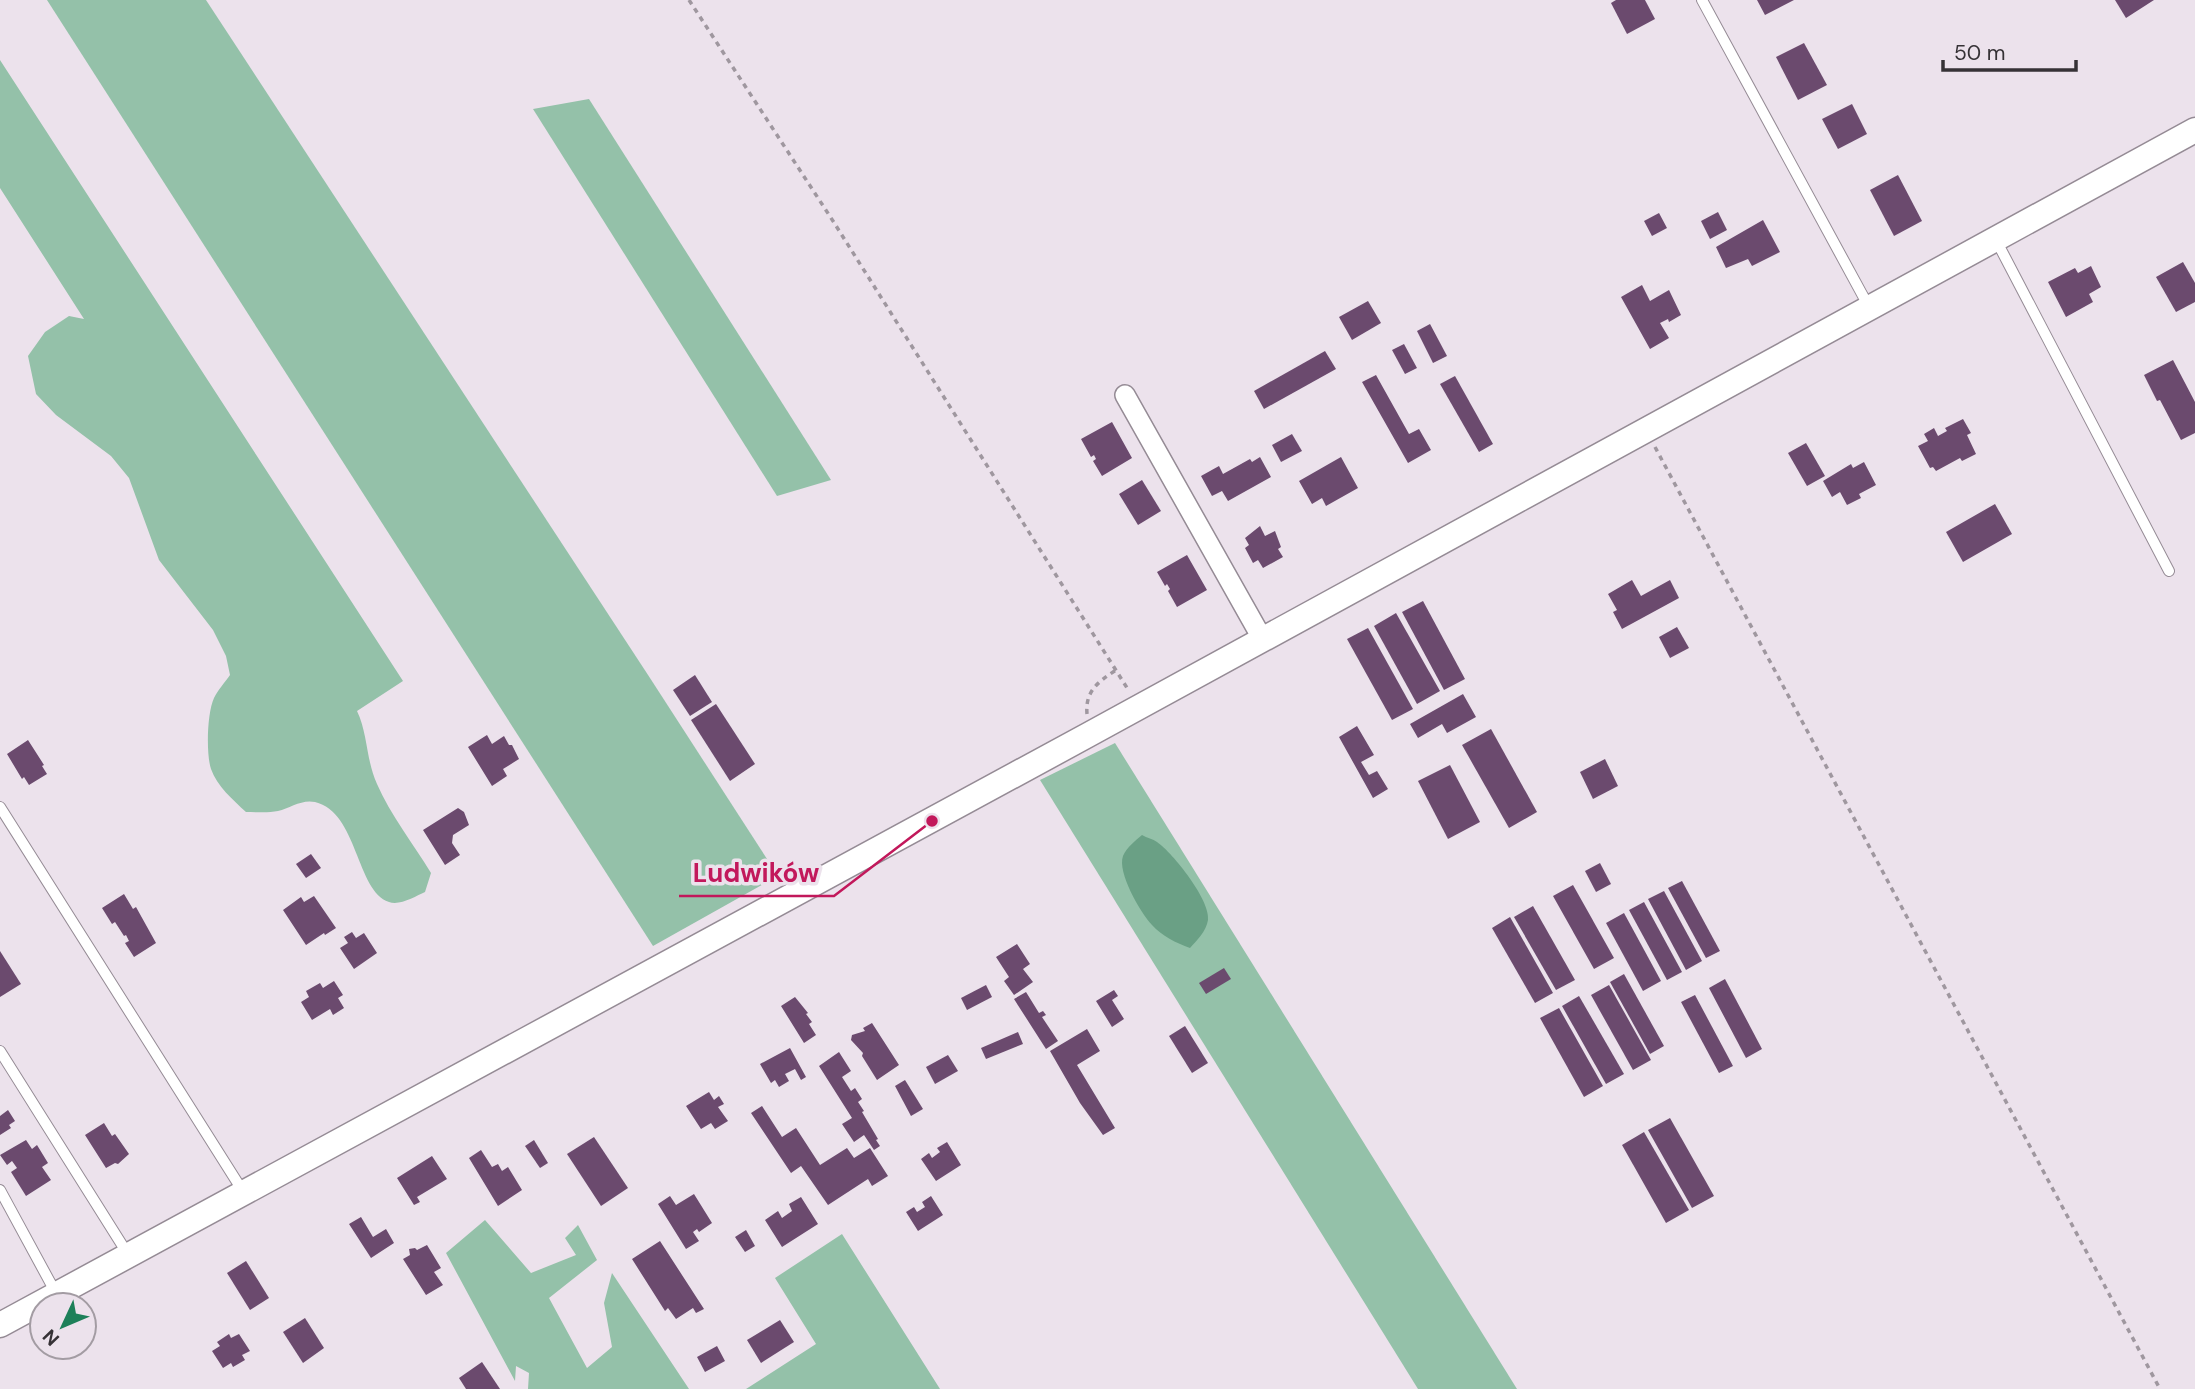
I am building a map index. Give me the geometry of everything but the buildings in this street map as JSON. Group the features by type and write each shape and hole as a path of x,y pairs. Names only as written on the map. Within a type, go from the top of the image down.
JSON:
{"street":[{"path":"64,1291 1264,640 2195,130"},
{"path":"1125,394 1264,640"},
{"path":"0,1325 28,1310"}],"lane":[{"path":"1702,0 1870,309"},
{"path":"1996,240 2169,571"},
{"path":"0,807 245,1194"},
{"path":"0,1051 129,1256"},
{"path":"0,1190 55,1291"}],"path":[{"path":"689,0 833,221 1140,707"},
{"path":"1646,431 2160,1389"},
{"path":"1088,735 1086,706 1089,693 1098,682 1116,670"}],"shaded area":[{"path":"47,0 206,0 778,876 653,946"},
{"path":"0,60 403,681 357,711 371,766 382,795 431,873 425,892 398,903 389,902 378,895 362,868 349,835 329,809 310,801 274,812 246,812 217,781 208,754 208,734 214,698 230,675 226,656 213,630 159,560 129,478 111,456 56,415 36,394 28,356 45,332 69,316 84,319 0,188"},
{"path":"589,99 831,480 777,496 533,109"},
{"path":"1115,743 1517,1389 1418,1389 1040,780"},
{"path":"1142,835 1157,842 1172,856 1204,901 1207,924 1190,948 1160,933 1152,925 1126,881 1123,856"},
{"path":"485,1220 531,1273 576,1255 565,1238 578,1225 597,1260 549,1298 587,1368 612,1347 604,1303 612,1273 689,1389 528,1389 529,1373 516,1366 515,1381 446,1253"},
{"path":"842,1234 940,1389 746,1389 816,1344 775,1278"}],"place":[{"name":"Ludwików","path":"932,821"}]}
